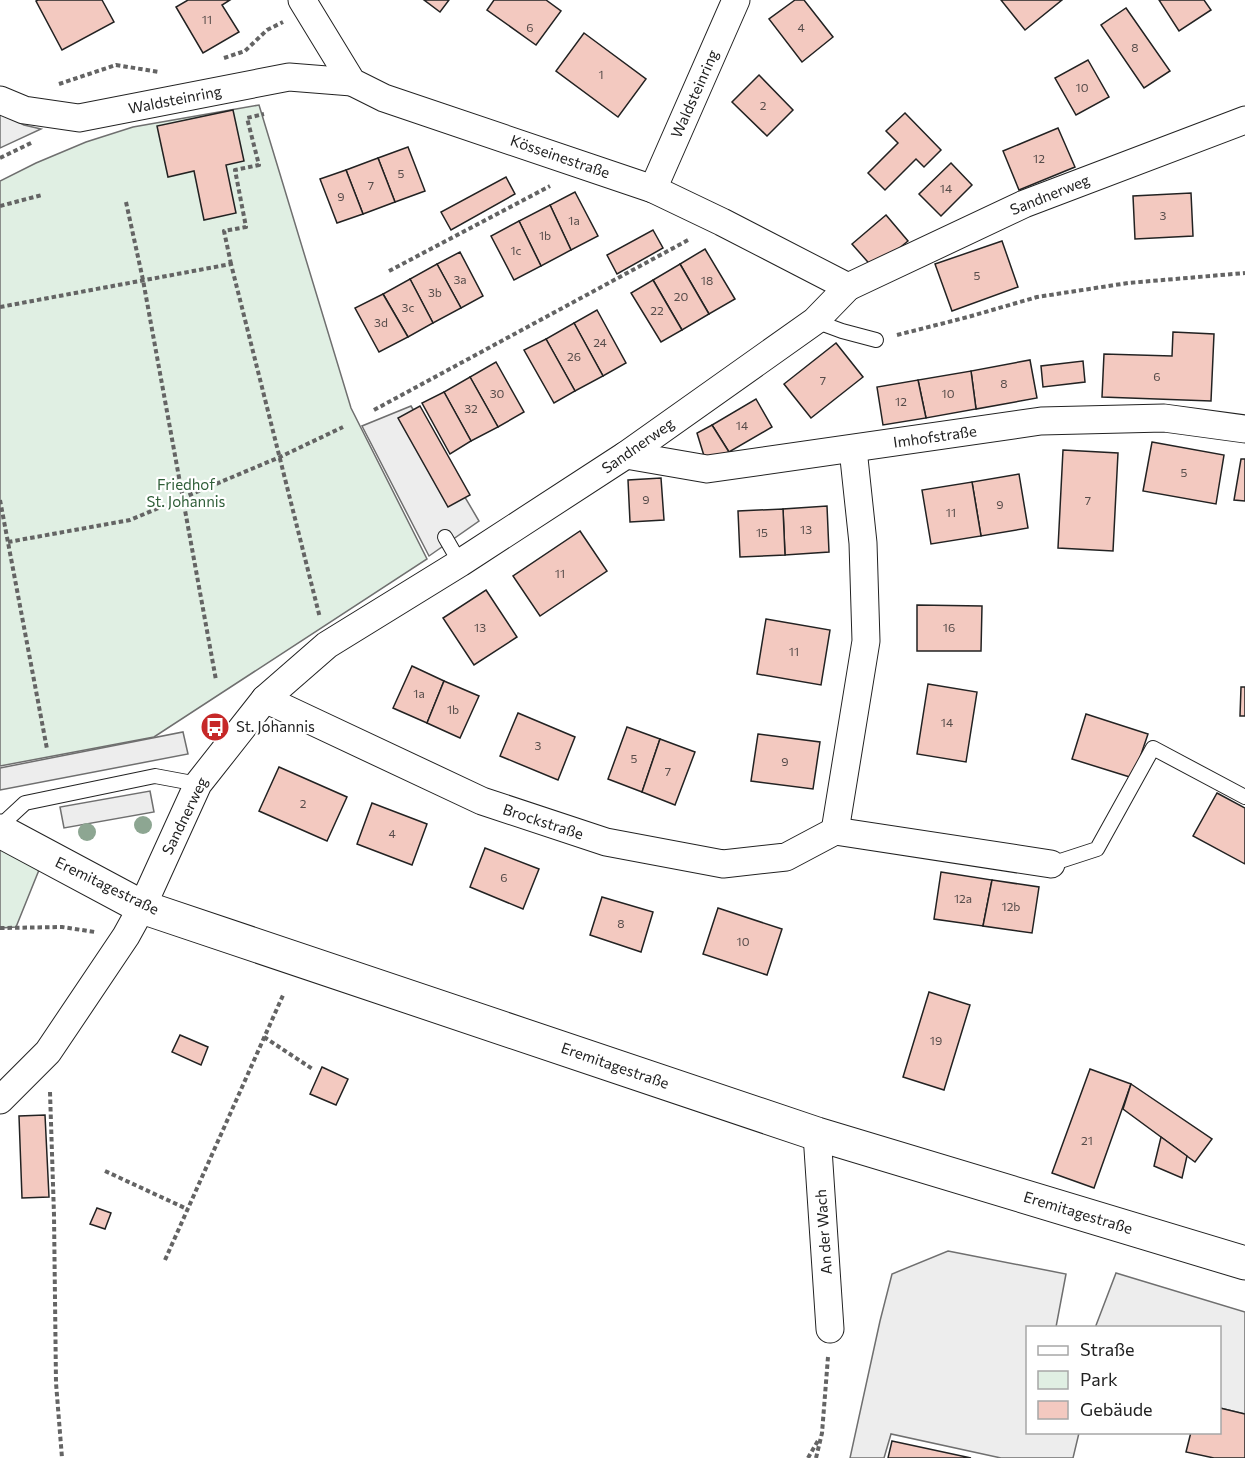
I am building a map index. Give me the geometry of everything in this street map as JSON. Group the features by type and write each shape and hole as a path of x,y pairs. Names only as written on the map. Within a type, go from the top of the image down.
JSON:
{"street":[{"name":"Waldsteinring","path":"653,189 736,0"},
{"path":"303,2 352,82"},
{"name":"Waldsteinring","path":"0,99 24,110 79,118 289,77 352,82"},
{"name":"Kösseinestraße","path":"352,82 384,98 653,189 848,287"},
{"name":"Sandnerweg","path":"0,1100 48,1052 126,936 142,907 198,784 265,699 327,645 460,563 626,455 814,321 848,287 1024,204 1245,120"},
{"name":"Imhofstraße","path":"626,455 706,469 1041,421 1164,418 1245,429"},
{"path":"853,449 863,543 866,641 835,831 1051,864"},
{"name":"Brockstraße","path":"265,699 482,801 606,842 723,864 786,857 835,831"},
{"name":"Eremitagestraße","path":"0,831 142,907 817,1134 1245,1263"},
{"name":"An der Wach","path":"817,1134 830,1329"}],"lane":[{"path":"814,321 876,340"},
{"path":"446,537 460,563"},
{"path":"1051,864 1097,849 1153,748 1242,790"},
{"path":"0,826 25,803 155,776 198,784"}],"path":[{"path":"218,60 245,51 267,30 286,21 303,2"},
{"path":"56,85 116,65 164,72"},
{"path":"276,80 285,108 247,118 260,165 235,170 246,226 224,231 327,645"},
{"path":"389,270 587,166"},
{"path":"0,206 42,195"},
{"path":"126,202 143,280 216,680"},
{"path":"374,410 722,222"},
{"path":"0,307 231,264"},
{"path":"876,340 1037,297 1128,283 1245,273"},
{"path":"8,542 130,520 280,457 343,427"},
{"path":"0,500 47,749"},
{"path":"0,928 62,927 126,936"},
{"path":"165,1260 284,993"},
{"path":"264,1037 314,1070"},
{"path":"48,1052 54,1215 56,1383 62,1458"},
{"path":"105,1171 187,1209"},
{"path":"816,1458 822,1432 830,1329"},
{"path":"808,1458 822,1432"}],"green space":[{"name":"Friedhof St. Johannis","path":"259,105 351,408 427,559 154,737 0,766 0,181 86,142 133,127"},
{"path":"0,844 39,870 16,927 0,928"}],"shaded area":[{"path":"0,113 24,125 41,129 0,148"},
{"path":"411,406 479,521 429,556 362,426"},
{"path":"183,732 188,754 0,790 0,768"},
{"path":"150,791 154,812 64,828 60,807"},
{"path":"948,1251 1066,1274 1056,1326 1026,1326 1026,1434 1079,1434 1073,1458 1001,1458 891,1434 884,1458 850,1458 892,1274"},
{"path":"1116,1273 1245,1312 1245,1414 1221,1408 1221,1326 1096,1326"}],"building":[{"path":"102,0 114,22 62,50 36,1"},
{"path":"188,0 230,0 222,5 239,32 203,53 176,7"},
{"path":"424,0 449,0 440,12"},
{"path":"494,0 546,0 561,11 536,45 487,10"},
{"path":"795,0 804,0 833,37 802,62 769,19"},
{"path":"1001,0 1062,0 1025,30"},
{"path":"1159,0 1204,0 1211,10 1179,31"},
{"path":"1126,8 1170,71 1144,88 1101,25"},
{"path":"584,33 646,79 618,117 556,71"},
{"path":"1088,60 1109,97 1076,115 1055,78"},
{"path":"759,75 793,110 767,136 732,102"},
{"path":"233,110 244,161 226,165 236,213 204,220 194,171 168,177 157,126"},
{"path":"905,113 941,150 924,167 916,159 885,190 868,173 898,143 886,131"},
{"path":"1058,128 1075,167 1019,190 1003,151"},
{"path":"408,147 425,191 395,202 378,158"},
{"path":"378,158 395,202 363,214 346,170"},
{"path":"951,163 972,185 941,216 919,194"},
{"path":"346,170 363,214 337,223 320,179"},
{"path":"506,177 515,194 451,230 441,212"},
{"path":"575,192 598,236 571,250 550,205"},
{"path":"1191,193 1193,236 1135,239 1133,196"},
{"path":"550,205 571,250 541,266 519,221"},
{"path":"886,215 908,241 874,269 852,244"},
{"path":"519,221 541,266 514,280 491,236"},
{"path":"653,230 663,248 617,274 607,255"},
{"path":"1002,241 1018,287 952,311 935,264"},
{"path":"705,249 735,299 709,314 680,264"},
{"path":"460,252 483,296 461,308 437,264"},
{"path":"437,264 461,308 433,323 410,279"},
{"path":"680,264 709,314 682,330 653,280"},
{"path":"410,279 433,323 408,337 383,294"},
{"path":"653,280 682,330 661,342 631,293"},
{"path":"383,294 408,337 379,352 355,308"},
{"path":"597,310 626,363 603,376 574,323"},
{"path":"574,323 603,376 575,391 546,339"},
{"path":"1173,332 1214,334 1211,401 1102,397 1104,354 1172,356"},
{"path":"546,339 575,391 554,403 524,350"},
{"path":"836,343 863,377 811,418 784,384"},
{"path":"1030,360 1037,398 976,409 971,371"},
{"path":"1083,361 1085,382 1043,387 1041,366"},
{"path":"496,362 524,412 498,427 470,377"},
{"path":"971,371 976,409 926,418 918,380"},
{"path":"470,377 498,427 471,441 444,392"},
{"path":"918,380 926,418 883,425 877,387"},
{"path":"444,392 471,441 450,454 422,403"},
{"path":"756,399 772,427 729,452 712,425"},
{"path":"420,406 470,495 448,507 398,418"},
{"path":"712,425 729,452 705,459 697,433"},
{"path":"1152,442 1224,455 1216,504 1143,491"},
{"path":"1063,450 1118,453 1113,551 1058,548"},
{"path":"1241,459 1245,459 1245,501 1234,500"},
{"path":"1019,474 1028,528 981,536 972,482"},
{"path":"661,478 664,520 630,522 628,480"},
{"path":"972,482 981,536 931,544 922,490"},
{"path":"827,506 829,552 785,555 783,509"},
{"path":"783,509 785,555 740,557 738,511"},
{"path":"580,531 607,571 540,616 513,576"},
{"path":"486,590 517,637 474,665 443,618"},
{"path":"917,605 982,606 981,651 917,651"},
{"path":"766,619 830,630 821,685 757,674"},
{"path":"412,666 444,681 427,723 393,708"},
{"path":"444,681 479,696 460,738 427,723"},
{"path":"928,684 977,692 966,762 917,754"},
{"path":"1241,687 1245,687 1245,716 1240,716"},
{"path":"518,713 575,737 558,780 500,756"},
{"path":"1086,714 1148,734 1133,778 1072,759"},
{"path":"627,727 660,739 642,792 608,779"},
{"path":"758,734 820,742 813,789 751,781"},
{"path":"660,739 695,752 675,805 642,792"},
{"path":"279,767 347,797 327,841 259,811"},
{"path":"1217,793 1245,808 1245,864 1193,836"},
{"path":"372,803 427,824 412,865 357,844"},
{"path":"485,848 539,869 523,909 470,887"},
{"path":"941,872 992,880 983,926 934,919"},
{"path":"992,880 1039,887 1032,933 983,926"},
{"path":"602,897 653,912 641,952 590,935"},
{"path":"718,908 782,929 767,975 703,954"},
{"path":"929,992 970,1005 944,1090 903,1077"},
{"path":"180,1035 208,1047 201,1065 172,1052"},
{"path":"322,1067 348,1079 336,1105 310,1094"},
{"path":"1090,1069 1131,1084 1094,1188 1052,1173"},
{"path":"1131,1084 1212,1139 1195,1162 1123,1109"},
{"path":"45,1115 49,1197 22,1198 19,1116"},
{"path":"1161,1137 1187,1156 1182,1178 1154,1166"},
{"path":"97,1208 111,1213 105,1229 90,1224"},
{"path":"1221,1408 1245,1414 1245,1458 1214,1458 1186,1452 1190,1434 1221,1434"},
{"path":"892,1441 971,1458 888,1458"}],"place":[{"name":"St. Johannis","path":"215,727"}]}
